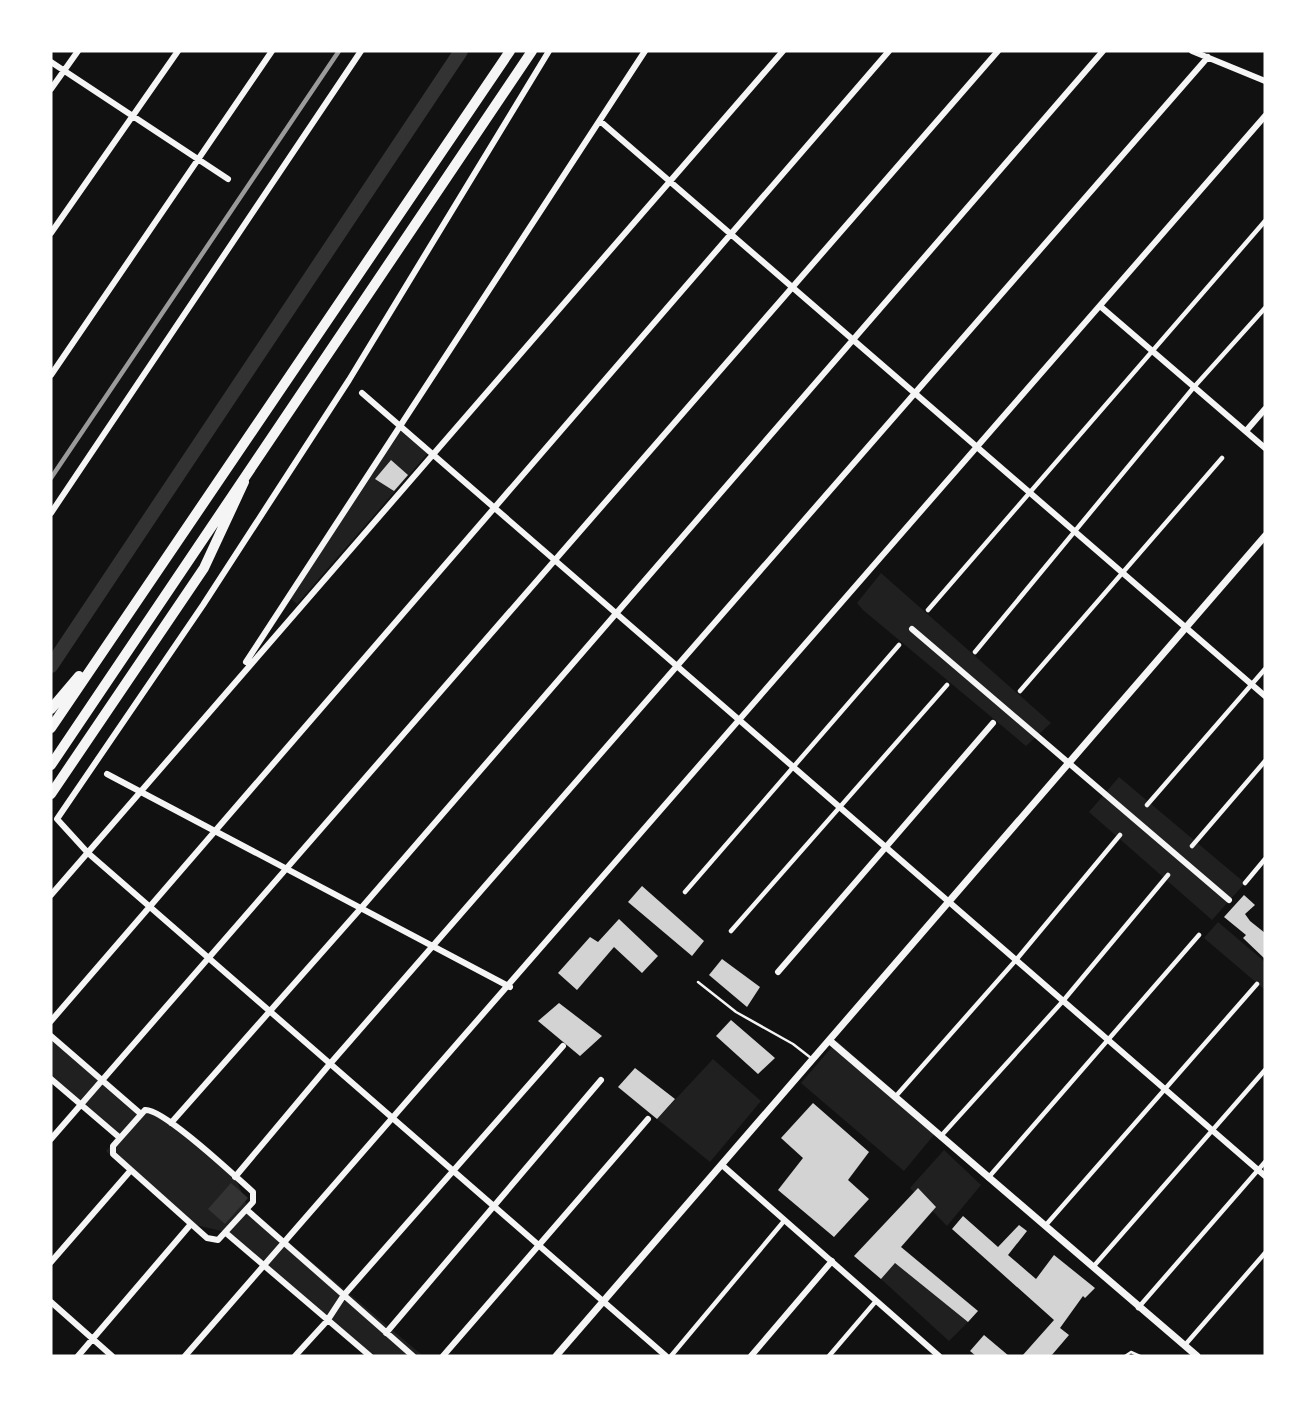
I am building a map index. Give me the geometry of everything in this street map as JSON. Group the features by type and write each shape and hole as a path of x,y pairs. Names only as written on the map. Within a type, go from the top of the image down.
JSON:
{"highway":[{"path":"51,728 510,51"},
{"path":"51,765 532,51"},
{"path":"51,794 204,568 240,496 248,469"},
{"path":"51,709 64,691 94,662"}],"street":[{"path":"51,89 78,51"},
{"path":"51,233 178,51"},
{"path":"51,375 272,51"},
{"path":"51,513 361,51"},
{"path":"549,51 349,380 202,606 57,819 88,853 208,959 669,1356 784,1221"},
{"path":"234,680 645,51"},
{"path":"51,895 234,680 783,51"},
{"path":"51,1021 148,905 889,51"},
{"path":"51,1139 998,51"},
{"path":"171,1123 855,341 1103,51"},
{"path":"1192,51 1265,81"},
{"path":"235,1177 329,1065 1208,57"},
{"path":"51,62 228,179"},
{"path":"185,1356 265,1267 283,1242 390,1118 510,987 975,446 1101,306 1265,116"},
{"path":"600,121 1265,696"},
{"path":"928,610 1265,221"},
{"path":"1101,306 1265,448"},
{"path":"975,652 1194,387 1265,308"},
{"path":"362,393 491,508 1265,1176"},
{"path":"1246,431 1265,409"},
{"path":"1020,691 1222,458"},
{"path":"556,1356 1265,536"},
{"path":"912,629 1068,766 1230,900"},
{"path":"685,892 899,645"},
{"path":"1147,805 1265,669"},
{"path":"731,932 947,685"},
{"path":"778,972 993,723"},
{"path":"1192,846 1265,761"},
{"path":"107,774 289,867 510,987"},
{"path":"896,1096 1016,960 1120,835"},
{"path":"1245,883 1265,859"},
{"path":"941,1136 1063,1001 1168,875"},
{"path":"987,1178 1199,934"},
{"path":"1044,1227 1257,984"},
{"path":"51,1036 141,1114"},
{"path":"830,1041 1197,1356"},
{"path":"295,1356 327,1321 344,1295 563,1046"},
{"path":"1092,1268 1265,1070"},
{"path":"51,1079 120,1138"},
{"path":"386,1333 601,1080"},
{"path":"149,1109 171,1123 254,1195 247,1210 218,1240 211,1240 191,1224 112,1152 120,1138 141,1114 149,1109"},
{"path":"443,1356 648,1119"},
{"path":"1138,1308 1265,1162"},
{"path":"722,1165 935,1355"},
{"path":"51,1262 131,1170"},
{"path":"247,1210 413,1356"},
{"path":"78,1356 191,1224"},
{"path":"226,1233 368,1356"},
{"path":"1184,1346 1265,1253"},
{"path":"751,1356 832,1261"},
{"path":"829,1356 876,1301"},
{"path":"51,1302 112,1356"}],"lane":[{"path":"698,982 736,1012 793,1044 814,1060"},
{"path":"1125,1356 1131,1352 1140,1356"}],"shaded area":[{"path":"400,428 428,453 297,604 291,599"},
{"path":"881,573 1051,723 1026,746 863,610 857,603"},
{"path":"1119,777 1245,883 1212,920 1089,812"},
{"path":"1218,922 1265,962 1265,990 1204,938"},
{"path":"51,1037 141,1114 148,1107 236,1179 248,1208 423,1356 370,1356 269,1266 226,1232 191,1224 106,1151 118,1138 51,1078"},
{"path":"837,1041 938,1130 904,1171 801,1083"},
{"path":"713,1059 761,1101 710,1162 657,1119"},
{"path":"944,1150 981,1185 947,1226 910,1188"},
{"path":"231,1183 248,1198 225,1224 208,1209"},
{"path":"895,1263 968,1322 949,1341 881,1279"}],"building":[{"path":"391,460 408,475 394,491 375,479"},
{"path":"642,886 704,941 692,956 628,902"},
{"path":"1244,895 1255,905 1245,914 1265,933 1265,959 1243,938 1246,935 1224,917"},
{"path":"619,919 658,956 642,973 614,947 577,990 558,973 590,937 598,942"},
{"path":"722,959 760,987 747,1007 709,975"},
{"path":"559,1003 602,1036 580,1056 538,1021"},
{"path":"731,1020 775,1058 758,1074 716,1036"},
{"path":"635,1068 675,1099 657,1119 618,1087"},
{"path":"813,1103 869,1152 848,1180 869,1199 834,1237 778,1190 803,1158 781,1138"},
{"path":"918,1188 936,1207 901,1247 978,1311 968,1322 895,1263 881,1279 854,1256"},
{"path":"963,1216 998,1247 1019,1225 1027,1231 1008,1255 1036,1279 1054,1255 1095,1288 1085,1298 1083,1296 1060,1328 1069,1335 1051,1356 1022,1356 1054,1320 952,1229"},
{"path":"984,1335 1009,1356 976,1356 970,1351"}],"waterway":[{"path":"51,666 461,51"}],"railway":[{"path":"51,478 339,51"}]}
